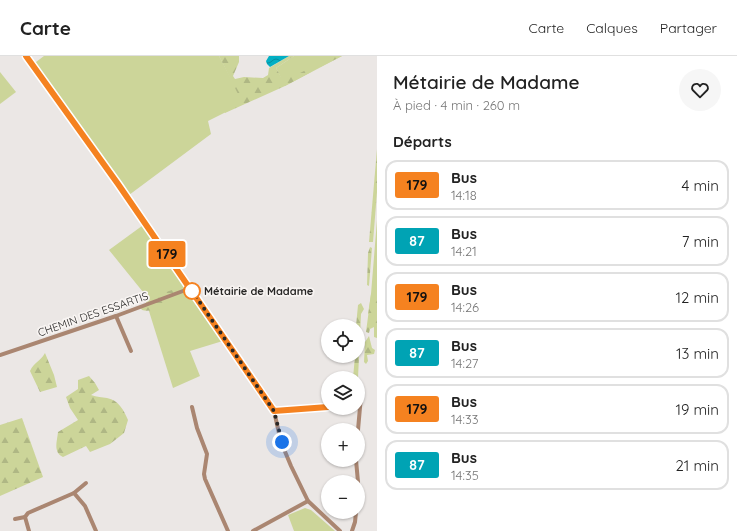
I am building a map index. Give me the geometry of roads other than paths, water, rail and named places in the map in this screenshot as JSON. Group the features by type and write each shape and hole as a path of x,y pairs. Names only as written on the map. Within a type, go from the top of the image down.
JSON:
{"street":[{"path":"26,56 118,184 274,411 282,445 308,501 340,531"},
{"name":"CHEMIN DES ESSARTIS","path":"0,355 116,316 190,288"},
{"path":"116,316 131,351"},
{"path":"192,407 197,428 207,454 204,479 228,531"},
{"path":"274,411 321,408"},
{"path":"15,519 25,517 28,513 74,493 86,483"},
{"path":"74,493 85,506 96,531"},
{"path":"253,531 308,501"},
{"path":"25,517 29,531"},
{"path":"352,531 355,519"}],"water":[{"path":"269,56 289,56 270,67 266,61"}],"place":[{"name":"Métairie de Madame","path":"192,291"}]}
